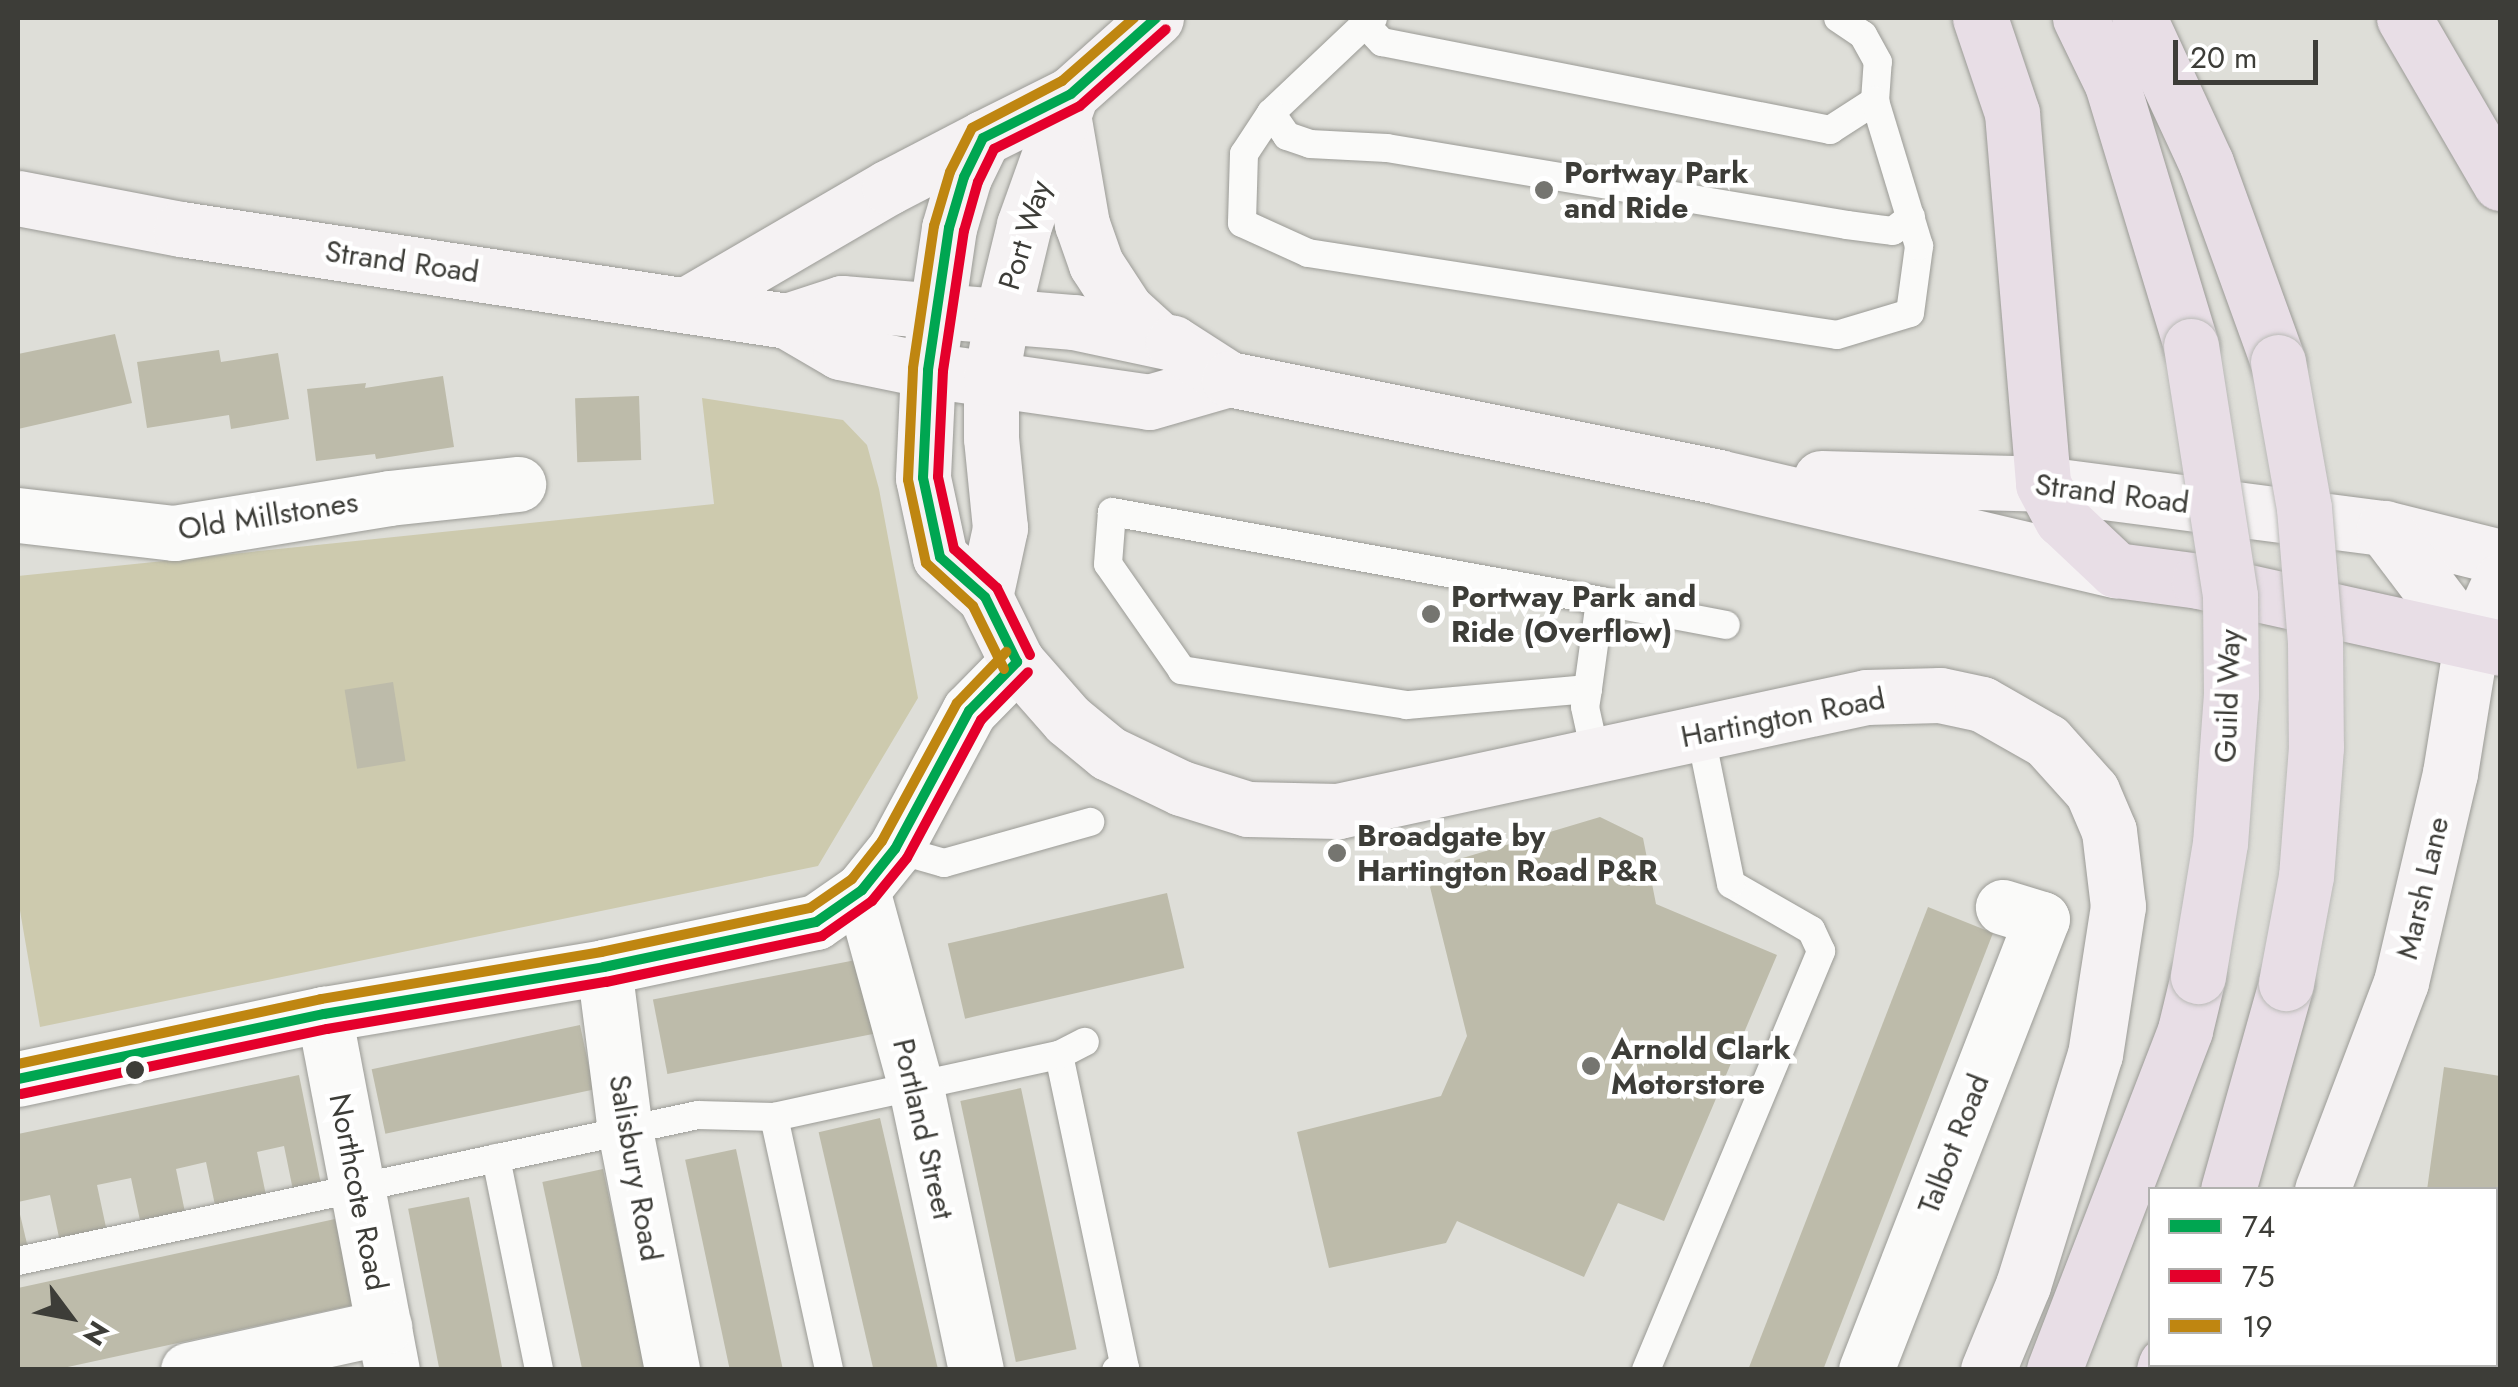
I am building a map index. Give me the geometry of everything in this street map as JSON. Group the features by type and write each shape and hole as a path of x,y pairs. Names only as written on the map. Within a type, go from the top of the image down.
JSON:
{"highway":[{"path":"1980,18 2012,113 2043,484 2062,519 2116,570"},
{"name":"Guild Way","path":"2054,1370 2185,1030 2220,843 2231,694 2230,596 2191,346 2112,84 2080,18"},
{"path":"2138,18 2206,163 2278,362 2304,508 2315,642 2316,747 2306,876 2286,983 2229,1187"},
{"path":"2404,18 2500,183"},
{"name":"Strand Road","path":"2116,570 2199,581 2486,646"}],"street":[{"name":"Port Way","path":"686,304 889,187 984,138 1067,106 1156,18"},
{"name":"Port Way","path":"991,378 1024,225 1067,106"},
{"path":"1067,106 1082,224 1096,264 1126,310 1157,338"},
{"path":"928,370 949,228 964,177 984,138"},
{"name":"Strand Road","path":"18,198 181,229 787,322 840,352 928,370 1148,402 1229,379"},
{"name":"Strand Road","path":"787,322 842,302 1074,322 1173,343 1229,379 1718,477 2116,570"},
{"name":"Hartington Road","path":"928,370 922,478 940,556 985,597 1017,662 1068,720 1108,753 1181,788 1248,809 1338,811 1866,697 1940,695 1982,704 2047,740 2092,792 2110,831 2118,906 2095,1054 2024,1285 1988,1370"},
{"path":"985,597 1000,528 991,438 991,378"},
{"name":"Strand Road","path":"1718,477 2043,484 2384,528 2500,558"},
{"name":"Old Millstones","path":"18,515 174,533 389,498 518,484"},
{"path":"2384,528 2486,646"},
{"name":"Marsh Lane","path":"2323,1187 2401,982 2500,581"},
{"path":"18,1079 324,1014 604,966 816,922 878,869 969,711 1017,662"},
{"name":"Portland Street","path":"878,869 916,1088 976,1370"},
{"name":"Talbot Road","path":"1866,1370 2042,908"},
{"name":"Salisbury Road","path":"604,966 625,1130 672,1370"},
{"name":"Northcote Road","path":"324,1014 388,1348"},
{"path":"188,1370 388,1348"}],"lane":[{"path":"1838,18 1863,34 1878,62 1875,101 1919,246 1910,313 1838,334 1308,253 1242,223 1244,154 1271,113 1369,21 1382,42 1830,130 1875,101"},
{"path":"1271,113 1287,136 1310,144 1387,148 1893,231 1911,217"},
{"path":"1588,688 1408,704 1182,670 1108,564 1112,512 1726,625"},
{"path":"1596,757 1587,724 1600,601"},
{"path":"1646,1370 1821,951 1811,930 1731,884 1700,732"},
{"path":"878,869 944,863 1090,822"},
{"path":"18,1261 698,1115 774,1117 916,1088 1059,1056 1085,1042"},
{"path":"1059,1056 1125,1368 1116,1370"},
{"path":"774,1117 829,1370"},
{"path":"496,1158 539,1370"}],"shaded area":[{"path":"702,398 843,420 867,445 879,489 918,698 818,866 40,1027 18,899 18,576 714,504"}],"building":[{"path":"115,334 132,403 18,429 18,354"},
{"path":"219,350 221,362 278,353 289,419 231,429 229,415 147,428 137,362"},
{"path":"443,376 454,447 376,459 375,454 316,461 307,389 366,383 365,388"},
{"path":"639,396 641,460 577,462 575,398"},
{"path":"393,682 406,761 357,769 345,690"},
{"name":"Arnold Clark Motorstore","path":"1600,817 1643,838 1656,904 1777,955 1664,1221 1618,1203 1584,1277 1457,1221 1446,1243 1329,1268 1297,1132 1441,1096 1467,1036 1430,887 1456,860"},
{"path":"1167,893 1184,968 965,1019 948,944"},
{"path":"1928,907 1993,933 1823,1370 1748,1370"},
{"path":"861,959 876,1034 667,1074 653,999"},
{"path":"580,1025 594,1090 385,1134 372,1069"},
{"path":"2444,1067 2500,1076 2500,1262 2498,1187 2427,1187"},
{"path":"299,1075 322,1189 294,1195 284,1146 257,1152 267,1200 216,1210 206,1162 176,1169 186,1217 141,1225 131,1178 97,1185 107,1232 60,1242 50,1195 18,1202 18,1134"},
{"path":"1021,1088 1077,1349 1016,1362 960,1101"},
{"path":"880,1118 938,1369 874,1370 819,1132"},
{"path":"736,1149 783,1370 730,1370 685,1160"},
{"path":"603,1169 646,1370 582,1370 542,1182"},
{"path":"469,1197 503,1370 439,1370 408,1209"},
{"path":"18,1206 28,1248 18,1250"},
{"path":"335,1219 353,1305 54,1370 18,1370 18,1288"},
{"path":"2394,1367 2463,1369 2393,1370"}],"transit line":[{"name":"19","path":"1004,669 973,606 926,563 908,480 913,368 934,226 950,172 972,128 1062,81 1134,18"},
{"name":"74","path":"1017,662 985,597 940,557 923,478 928,370 949,228 964,177 983,138 1071,94 1156,18"},
{"name":"75","path":"1030,655 997,588 954,549 938,477 943,371 964,231 978,182 994,149 1080,106 1166,29"},
{"name":"19","path":"18,1064 321,999 601,952 810,908 852,879 882,841 957,703 1006,652"},
{"name":"74","path":"18,1079 324,1014 604,967 816,922 862,890 895,849 969,711 1017,662"},
{"name":"75","path":"21,1094 327,1029 606,982 822,936 872,901 907,858 981,720 1028,672"}],"place":[{"name":"Portway Park and Ride","path":"1544,190"},
{"name":"Portway Park and Ride (Overflow)","path":"1431,614"},
{"name":"Broadgate by Hartington Road P&R","path":"1337,853"},
{"name":"Arnold Clark Motorstore","path":"1591,1066"}]}
